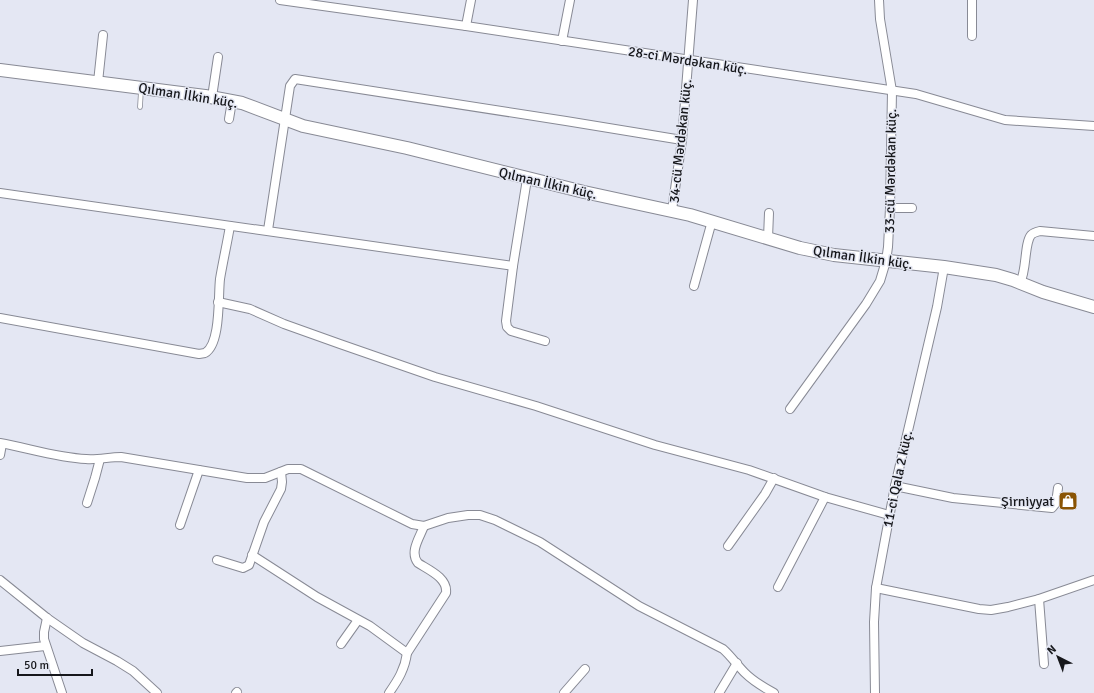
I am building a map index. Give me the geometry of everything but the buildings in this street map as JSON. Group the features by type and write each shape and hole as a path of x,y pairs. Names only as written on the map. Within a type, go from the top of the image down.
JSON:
{"street":[{"name":"28-ci Mərdəkan küç.","path":"280,0 466,26 916,94 1005,120 1094,126"},
{"path":"466,26 471,0"},
{"path":"562,41 570,0"},
{"name":"34-cü Mərdəkan küç.","path":"672,210 682,140 693,0"},
{"name":"33-cü Mərdəkan küç.","path":"790,409 866,304 880,280 886,261 890,208 892,91 880,18 879,0"},
{"path":"972,0 972,36"},
{"path":"98,82 103,35"},
{"path":"212,97 218,57"},
{"name":"Qılman İlkin küç.","path":"0,70 232,100 312,128 407,148 584,192 672,210 820,252 996,275 1043,292 1094,307"},
{"path":"268,230 290,86 292,82 299,79 682,140"},
{"path":"229,119 232,100"},
{"path":"527,179 506,321 507,327 511,331 545,341"},
{"path":"0,193 513,266"},
{"path":"890,208 912,208"},
{"path":"768,238 769,213"},
{"path":"694,286 712,221"},
{"path":"0,318 191,352 205,353 208,351 214,337 218,314 220,278 230,226"},
{"path":"1020,283 1025,269 1028,241 1030,236 1034,233 1040,231 1094,236"},
{"name":"11-ci Qala 2 küç.","path":"874,693 874,622 876,588 894,486 944,267"},
{"path":"218,302 250,309 332,342 435,377 536,406 655,445 774,478 825,497 889,515"},
{"path":"0,455 1,444 78,458 100,459 121,457 247,478 265,478 288,469 301,469 406,522 424,526 457,516 480,515 495,520 540,542 639,606 723,649 743,672 774,693"},
{"path":"87,503 96,478 100,459"},
{"path":"180,525 199,470"},
{"path":"218,560 244,568 249,565 264,522 280,489 282,482 281,472"},
{"path":"728,546 765,494 774,478"},
{"path":"894,486 953,498 1052,508 1056,503 1058,488"},
{"path":"778,587 825,497"},
{"path":"389,693 399,678 405,665 407,653 446,593 446,584 418,563 415,559 414,553 424,526"},
{"path":"252,555 317,597 370,626 407,653"},
{"path":"0,580 47,618 83,642 127,668 157,693"},
{"path":"876,588 979,609 997,609 1039,599 1094,580"},
{"path":"1039,599 1044,664"},
{"path":"47,618 44,632 45,646 62,693"},
{"path":"341,644 358,620"},
{"path":"0,651 45,646"},
{"path":"719,693 736,663"},
{"path":"564,693 586,669"}],"lane":[{"path":"140,107 141,88"}],"place":[{"name":"Şirniyyat","path":"1068,501"}]}
